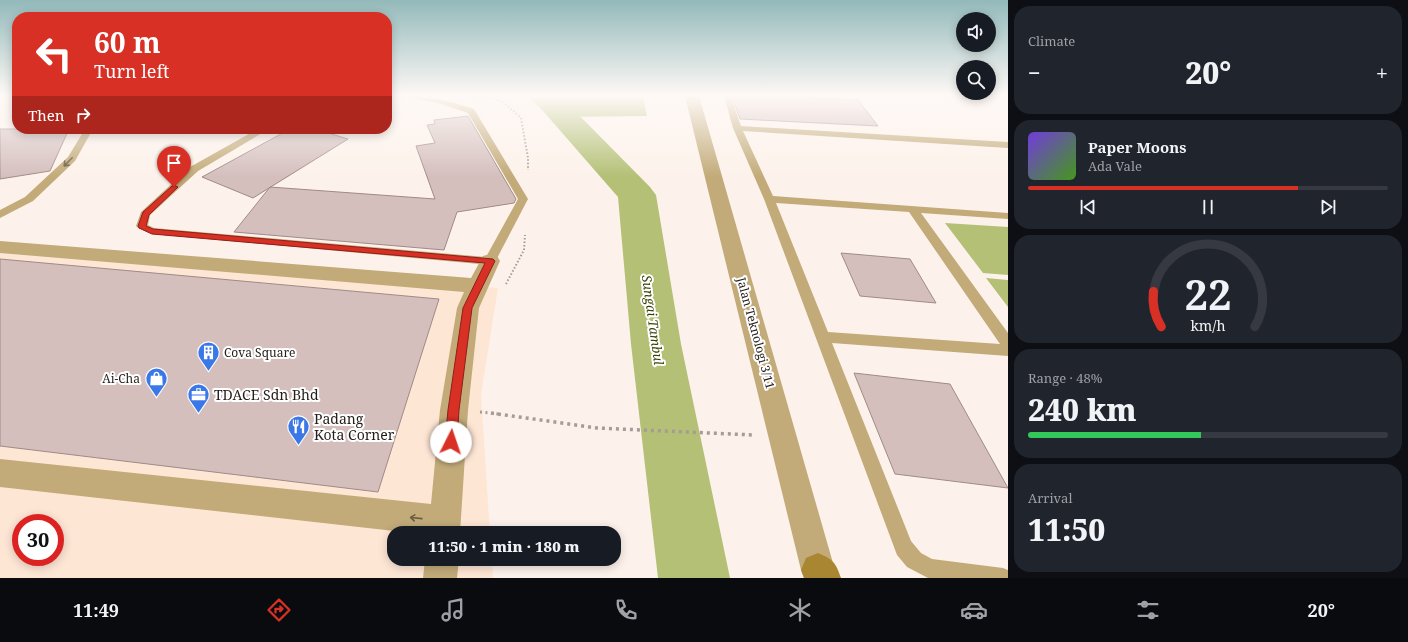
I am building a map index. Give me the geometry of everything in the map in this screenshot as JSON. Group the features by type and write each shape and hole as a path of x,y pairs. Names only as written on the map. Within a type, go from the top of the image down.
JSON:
{"street":[{"name":"Jalan Teknologi 3/11","path":"699,123 821,575"},
{"path":"0,247 479,286"},
{"path":"444,526 454,410 468,308 490,261"},
{"path":"0,473 388,515 439,526"},
{"path":"440,578 441,566"}],"lane":[{"path":"256,134 194,169 145,214 142,226 152,231 490,261 523,199 479,123"},
{"path":"735,123 769,199 904,548 914,560 930,569 1003,578"},
{"path":"737,128 1008,145"},
{"path":"0,215 29,199 72,159 86,134"},
{"path":"769,199 1008,216"},
{"path":"913,210 1008,344"},
{"path":"822,337 1008,350"}],"path":[{"path":"454,410 482,412 596,428 727,434"}],"shaded area":[{"path":"945,223 1008,227 1008,275 983,273"},
{"path":"0,243 498,288 481,395 490,526 387,526 387,566 492,566 493,578 0,578"},
{"path":"986,278 1008,280 1008,307"}],"building":[{"path":"472,123 516,199 514,203 457,212 444,250 234,232 270,187 435,199 416,146 435,143 427,125"},
{"path":"818,123 876,123 878,126"},
{"path":"0,129 12,129 12,134 67,134 50,171 0,179"},
{"path":"281,134 332,134 348,139 253,198 202,177"},
{"path":"841,253 910,259 936,303 860,296"},
{"name":"Cova Square","path":"0,259 439,299 378,492 0,446"},
{"path":"854,373 950,384 1008,488 895,474"}],"waterway":[{"name":"Sungai Tambul","path":"569,123 637,195 656,344 694,578"}],"place":[{"name":"Cova Square","path":"208,372"},
{"name":"Ai-Cha","path":"156,398"},
{"name":"TDACE Sdn Bhd","path":"198,414"},
{"name":"Padang Kota Corner","path":"298,446"}],"route":[{"path":"174,187 145,214 142,226 152,231 490,261 468,308 451,442"}]}
